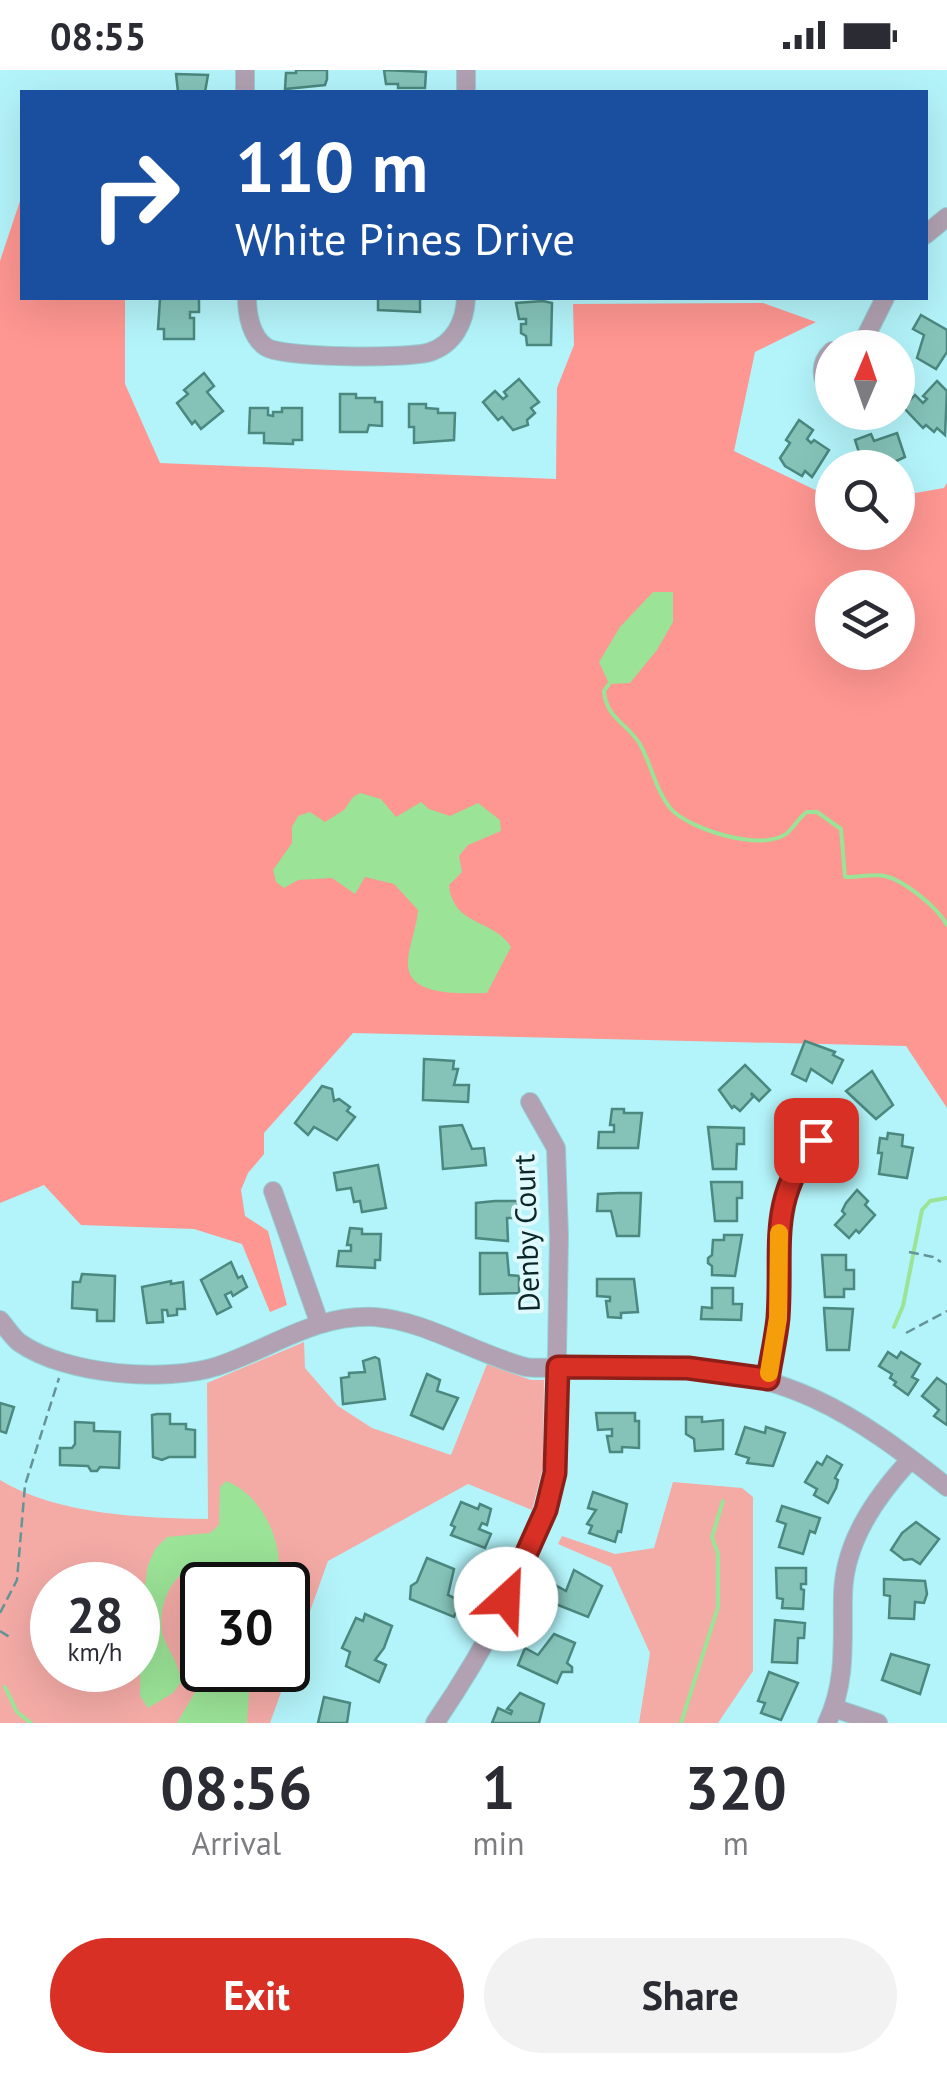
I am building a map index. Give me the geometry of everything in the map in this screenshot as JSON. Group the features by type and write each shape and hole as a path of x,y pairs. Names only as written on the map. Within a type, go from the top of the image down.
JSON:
{"street":[{"path":"247,300 253,331 265,347 282,352 358,356 428,353 442,346 458,331 466,300"},
{"path":"868,330 884,300"},
{"name":"Denby Court","path":"436,1723 462,1684 546,1510 555,1473 556,1148 530,1102"},
{"path":"768,1379 778,1318 778,1244 783,1199 800,1160 816,1140"},
{"path":"272,1192 319,1322"},
{"path":"0,1320 20,1343 105,1373 192,1372 218,1366 319,1322 378,1318 416,1326 529,1368 688,1368 768,1379 840,1410 947,1487"},
{"path":"878,1723 830,1716 842,1670 846,1571 859,1528 885,1486 910,1460"}],"path":[{"path":"909,1252 941,1262"},
{"path":"906,1333 947,1312"},
{"path":"0,1614 17,1580 25,1485 65,1362"},
{"path":"0,1632 11,1638"}],"shaded area":[{"path":"20,201 20,300 125,300 125,384 160,463 556,479 557,388 574,345 573,304 763,303 816,322 755,352 734,451 815,490 815,550 915,550 915,493 944,488 947,483 947,1108 906,1046 353,1033 264,1133 264,1154 248,1173 241,1190 245,1216 268,1231 287,1305 270,1312 242,1244 194,1229 81,1225 44,1185 0,1203 0,261"},
{"path":"653,592 673,592 673,622 657,650 630,683 609,684 599,662 620,627"},
{"path":"360,793 381,799 396,817 421,802 450,816 478,803 500,820 501,831 468,845 459,856 462,872 449,885 452,899 466,916 495,931 511,947 487,993 428,989 411,976 408,959 418,910 394,884 365,877 355,894 332,878 298,880 284,888 276,882 273,870 292,843 292,827 298,816 310,812 325,822"},
{"path":"304,1342 305,1368 338,1406 372,1428 451,1455 487,1364 531,1380 544,1380 543,1467 532,1510 468,1484 328,1561 310,1611 310,1562 180,1562 180,1692 281,1692 270,1723 0,1723 0,1480 23,1492 74,1507 128,1515 208,1519 207,1383"},
{"path":"226,1481 238,1487 258,1506 272,1530 279,1562 180,1562 180,1575 166,1596 161,1619 180,1683 173,1693 148,1708 140,1692 160,1692 160,1562 149,1562 167,1537 210,1533 219,1525 220,1487"},
{"path":"673,1482 742,1488 753,1497 753,1671 718,1723 639,1723 650,1653 611,1567 558,1544 562,1536 615,1554 654,1548"},
{"path":"195,1692 249,1692 247,1723 177,1723"}],"building":[{"path":"327,70 325,85 285,89 286,73"},
{"path":"384,70 426,72 425,88 386,84"},
{"path":"176,74 208,75 205,90 178,90"},
{"path":"160,300 199,300 199,312 190,312 190,318 194,318 194,339 164,339 164,329 158,329"},
{"path":"378,300 420,300 420,312 378,310"},
{"path":"516,303 552,303 551,345 527,345 526,336 521,333 521,324 526,324 526,319 519,319"},
{"path":"921,315 947,330 947,352 936,369 917,358 924,335 913,329"},
{"path":"204,373 214,386 207,392 223,411 201,429 195,421 192,424 177,403 188,394 184,390"},
{"path":"519,379 539,402 531,408 535,413 527,420 528,425 513,430 483,402 495,391 503,399 507,396 504,392"},
{"path":"937,381 947,391 945,435 937,428 934,432 926,425 923,428 915,420 915,395 923,403 927,399 923,396"},
{"path":"340,394 382,402 382,426 369,425 367,432 340,432"},
{"path":"409,404 426,404 426,408 438,409 438,413 455,413 454,440 414,443"},
{"path":"250,408 268,408 268,415 273,416 282,408 302,408 302,440 293,440 293,444 264,443 264,433 249,433"},
{"path":"799,420 813,430 807,439 811,443 814,440 829,450 815,450 812,477 785,466 780,458 790,443 786,440"},
{"path":"897,433 903,450 858,450 855,440 871,434 874,441"},
{"path":"805,1041 835,1052 833,1055 843,1060 832,1083 811,1069 806,1081 792,1074"},
{"path":"424,1059 454,1061 453,1069 458,1069 454,1085 469,1085 468,1102 423,1100"},
{"path":"745,1065 770,1090 759,1101 751,1093 753,1097 740,1111 732,1108 719,1090"},
{"path":"872,1071 893,1105 876,1119 846,1091"},
{"path":"322,1086 332,1089 334,1101 339,1099 350,1107 347,1111 355,1117 337,1140 314,1127 308,1135 295,1123"},
{"path":"612,1109 642,1113 638,1148 598,1148 599,1132 614,1132 614,1125 610,1125"},
{"path":"462,1125 472,1149 484,1148 486,1165 443,1169 440,1127"},
{"path":"708,1127 744,1128 744,1144 737,1144 736,1169 713,1169"},
{"path":"888,1133 903,1135 902,1146 913,1148 907,1178 879,1174 880,1138 887,1139"},
{"path":"378,1165 386,1208 362,1212 360,1201 354,1202 351,1188 337,1190 334,1173"},
{"path":"711,1182 742,1182 737,1221 715,1221"},
{"path":"857,1190 875,1215 849,1238 835,1225"},
{"path":"641,1193 639,1236 617,1236 611,1211 597,1211 598,1194"},
{"path":"518,1201 518,1218 507,1218 508,1241 476,1238 476,1203"},
{"path":"350,1228 362,1229 362,1234 381,1234 380,1260 375,1260 375,1268 337,1266 339,1251 351,1251 351,1245 347,1245"},
{"path":"724,1235 742,1235 735,1276 712,1275 708,1263 713,1240 724,1240"},
{"path":"480,1253 507,1253 509,1275 519,1276 519,1293 480,1294"},
{"path":"822,1255 846,1255 846,1270 854,1270 854,1289 844,1289 844,1297 825,1297"},
{"path":"231,1262 247,1287 233,1296 231,1292 225,1295 231,1307 217,1314 201,1280"},
{"path":"82,1274 115,1276 114,1321 97,1321 97,1310 72,1308 73,1282 80,1282"},
{"path":"597,1279 634,1279 638,1312 621,1313 621,1318 608,1317 606,1301 610,1297 597,1296"},
{"path":"183,1282 185,1309 177,1309 177,1315 168,1316 167,1310 162,1310 163,1322 147,1323 142,1287"},
{"path":"712,1288 733,1288 733,1304 742,1304 741,1320 701,1319 702,1307 712,1308"},
{"path":"824,1308 853,1309 849,1350 827,1350"},
{"path":"888,1352 897,1358 901,1352 920,1364 912,1377 918,1380 908,1395 894,1385 892,1374 879,1366"},
{"path":"379,1359 385,1399 343,1404 341,1378 365,1372 363,1361"},
{"path":"427,1374 440,1380 437,1391 458,1398 443,1429 411,1415"},
{"path":"937,1378 947,1385 947,1425 934,1416 939,1410 922,1396"},
{"path":"0,1403 14,1407 6,1433 0,1431"},
{"path":"596,1413 635,1413 635,1421 639,1421 639,1448 622,1447 622,1452 610,1452 607,1436 612,1436 612,1429 598,1430"},
{"path":"170,1414 170,1424 186,1424 186,1429 195,1430 195,1457 153,1457 152,1415"},
{"path":"686,1417 702,1417 702,1422 723,1420 723,1449 695,1451 694,1439 686,1434"},
{"path":"75,1422 94,1423 94,1431 120,1432 119,1468 100,1467 91,1471 88,1466 60,1465 60,1448 72,1448 75,1444"},
{"path":"745,1427 765,1433 766,1427 785,1433 773,1466 747,1463 749,1458 736,1454"},
{"path":"827,1456 842,1465 828,1503 814,1495 817,1489 805,1482 817,1462 822,1465"},
{"path":"593,1492 627,1504 615,1542 589,1533 592,1526 587,1524 596,1510 588,1508"},
{"path":"461,1502 491,1509 487,1525 482,1523 479,1529 491,1534 485,1548 451,1535"},
{"path":"782,1506 820,1518 815,1533 810,1531 803,1554 779,1547 786,1524 777,1521"},
{"path":"916,1522 939,1539 920,1564 904,1560 891,1550 902,1533"},
{"path":"427,1558 454,1569 448,1595 461,1601 454,1617 410,1599 411,1586 417,1582"},
{"path":"776,1568 806,1568 806,1584 801,1584 803,1609 782,1608 783,1599 777,1598"},
{"path":"574,1570 602,1586 588,1617 548,1601 555,1585 566,1591"},
{"path":"884,1579 925,1581 927,1594 924,1603 915,1602 914,1619 889,1618 890,1596 884,1595"},
{"path":"365,1614 392,1626 375,1660 386,1665 379,1682 346,1666 350,1652 342,1648 356,1618 363,1621"},
{"path":"775,1620 805,1623 804,1638 798,1638 797,1663 772,1662"},
{"path":"554,1634 575,1643 567,1663 572,1672 562,1672 557,1683 518,1665 525,1648 538,1655"},
{"path":"891,1654 929,1665 920,1694 882,1680"},
{"path":"769,1672 798,1683 781,1720 761,1713 765,1703 758,1701"},
{"path":"520,1693 544,1704 539,1723 492,1723 498,1708 511,1714 507,1709"},
{"path":"324,1697 350,1703 347,1723 318,1723"}],"waterway":[{"path":"609,684 604,691 609,708 636,738 662,795 680,817 726,836 760,841 786,834 807,812 817,812 841,829 845,877 875,875 893,879 928,903 947,925"},
{"path":"894,1327 903,1306 922,1210 930,1201 947,1198"},
{"path":"681,1723 718,1607 718,1554 712,1537 723,1501"},
{"path":"5,1687 17,1712 31,1723"}],"slow traffic":[{"path":"769,1373 778,1318 779,1233"}],"route":[{"path":"506,1599 546,1510 555,1473 558,1367 688,1368 768,1379 778,1318 778,1244 783,1199 800,1160 816,1140"}]}
